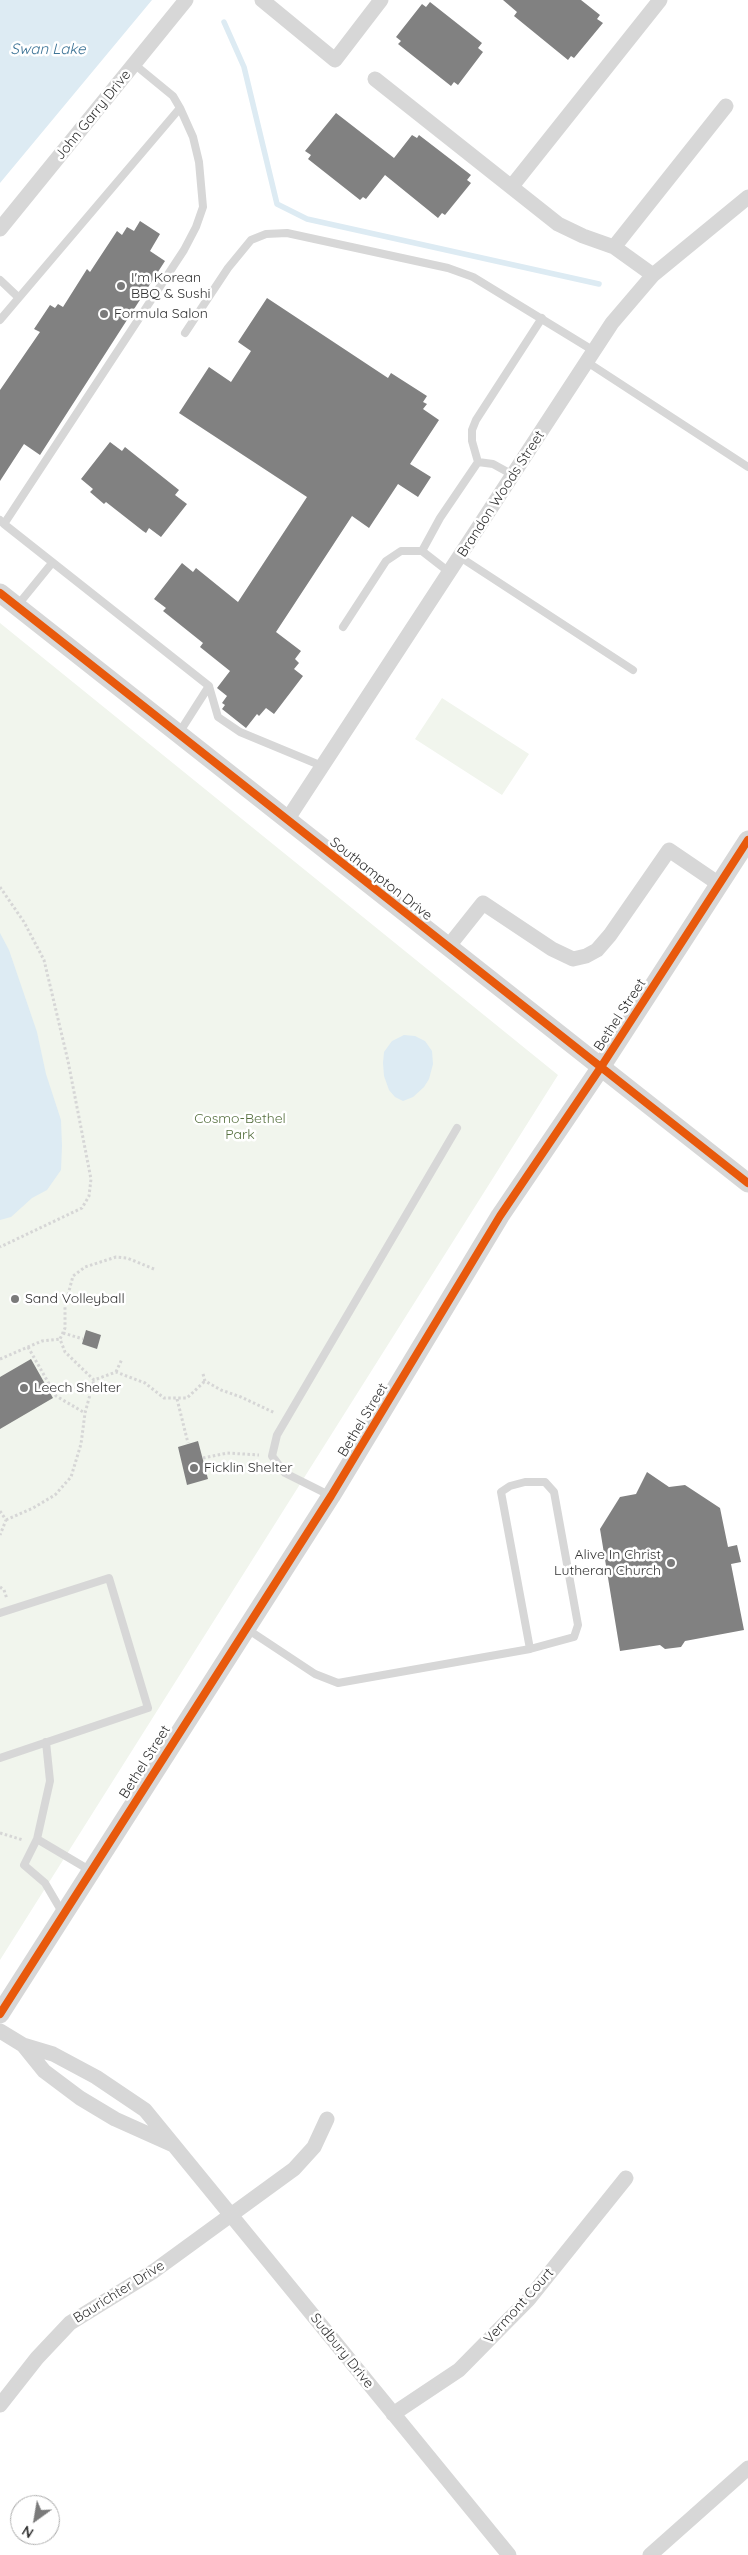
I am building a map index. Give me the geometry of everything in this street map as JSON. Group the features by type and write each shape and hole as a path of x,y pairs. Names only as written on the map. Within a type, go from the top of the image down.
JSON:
{"street":[{"name":"John Garry Drive","path":"0,230 186,0"},
{"path":"262,0 335,60 381,0"},
{"path":"512,186 653,3"},
{"path":"375,78 558,224 583,236 614,247 652,276"},
{"path":"614,247 726,106"},
{"name":"Brandon Woods Street","path":"287,820 612,323 652,276 748,197"},
{"name":"Southampton Drive","path":"0,593 748,1183"},
{"name":"Bethel Street","path":"0,2014 331,1496 500,1216 601,1067 748,840"},
{"path":"448,947 483,904 552,949 573,959 586,956 597,950 610,935 669,850 719,884"},
{"name":"Sudbury Drive","path":"0,2031 23,2045 54,2054 117,2089 145,2110 509,2555"},
{"name":"Sudbury Drive","path":"23,2045 44,2071 80,2098 114,2119 174,2146"},
{"name":"Baurichter Drive","path":"0,2405 37,2358 70,2323 154,2272 232,2216 294,2168 314,2147 327,2119"},
{"name":"Vermont Court","path":"393,2414 459,2370 528,2300 626,2178"},
{"path":"650,2555 748,2468"}],"lane":[{"path":"134,64 173,96 180,108 193,137 202,184 203,207 196,227 184,250 2,522 209,686 218,717 240,732 322,766"},
{"path":"0,320 18,296 180,108"},
{"path":"185,333 228,268 251,240 266,234 287,233 448,268 472,277 542,318 591,356 748,467"},
{"path":"0,280 18,296"},
{"path":"422,551 440,518 478,462 472,440 472,430 476,420 542,318"},
{"path":"478,462 493,464 513,475"},
{"path":"343,627 386,561 401,551 422,551 450,572"},
{"path":"460,557 633,670"},
{"path":"16,606 52,563"},
{"path":"178,735 209,686"},
{"path":"331,1496 285,1472 272,1456 277,1435 457,1128"},
{"path":"245,1628 315,1674 338,1684 530,1648 574,1637 578,1625 554,1492 545,1482 525,1482 510,1486 501,1492 530,1648"},
{"path":"0,1613 110,1578 148,1708 0,1758"},
{"path":"46,1742 50,1781 36,1841 24,1865 45,1883 64,1914"},
{"path":"36,1841 91,1870"}],"path":[{"path":"0,887 24,922 44,960 68,1061 91,1179 89,1196 82,1208 0,1247"},
{"path":"94,1380 65,1352 60,1339 72,1276 85,1267 116,1257 127,1258 154,1269"},
{"path":"62,1332 83,1339"},
{"path":"0,1359 42,1341 60,1339"},
{"path":"28,1347 56,1396 85,1413"},
{"path":"116,1372 122,1359"},
{"path":"94,1380 116,1372 145,1383 164,1398 177,1399 187,1398 205,1381"},
{"path":"204,1374 205,1381"},
{"path":"0,1535 6,1520 33,1508 55,1495 71,1477 81,1444 85,1413 94,1380"},
{"path":"205,1381 287,1419"},
{"path":"177,1399 188,1443"},
{"path":"203,1458 226,1453 272,1456"},
{"path":"0,1511 6,1520"},
{"path":"0,1833 36,1841"}],"green space":[{"name":"Cosmo-Bethel Park","path":"0,623 558,1075 0,1960"},
{"path":"442,698 529,754 502,795 415,739"}],"water":[{"name":"Swan Lake","path":"0,0 152,0 0,183"},
{"path":"0,933 9,950 37,1032 46,1074 61,1120 62,1146 61,1170 47,1190 32,1198 11,1217 0,1220"},
{"path":"404,1035 415,1036 425,1041 432,1051 433,1064 429,1079 424,1087 413,1097 403,1101 395,1097 389,1090 384,1076 383,1063 384,1052 392,1041"}],"building":[{"path":"503,0 581,0 600,15 597,19 603,23 574,58 571,56 568,60 514,16 517,12"},
{"path":"430,2 482,43 478,48 483,52 458,85 454,82 451,86 398,44 401,41 396,37 422,4 426,7"},
{"path":"336,113 394,158 412,135 417,138 419,135 471,175 467,180 471,183 445,215 442,213 438,218 385,175 366,199 363,197 360,200 308,159 311,155 305,151"},
{"path":"140,221 160,234 150,251 165,261 40,455 24,444 0,481 0,390 40,332 34,329 50,305 55,308 58,304 63,307 87,269 90,272 117,231 122,235 127,227 134,231"},
{"path":"267,298 388,378 391,373 427,396 423,402 427,404 423,409 439,420 410,464 431,477 418,497 398,484 369,528 352,516 276,632 301,651 295,659 299,663 294,669 303,676 274,714 266,708 259,716 257,714 246,728 222,709 225,705 222,703 227,696 217,688 230,671 200,647 203,643 163,611 166,608 154,599 182,563 193,572 196,568 238,602 307,497 179,413 209,367 231,382 251,351 238,342"},
{"path":"110,442 122,451 125,447 179,490 175,495 187,504 161,537 149,528 146,533 106,502 104,504 90,492 93,489 81,479"},
{"path":"86,1330 101,1335 97,1349 82,1344"},
{"name":"Leech Shelter","path":"31,1359 53,1398 0,1429 0,1377"},
{"name":"Ficklin Shelter","path":"198,1441 208,1479 187,1485 178,1447"},
{"name":"Alive In Christ Lutheran Church","path":"647,1472 669,1487 685,1485 720,1508 728,1547 737,1545 741,1562 731,1564 744,1630 685,1641 681,1647 665,1649 660,1645 620,1651 600,1529 620,1497 636,1494"}],"waterway":[{"path":"224,22 244,67 277,204 307,219 599,284"}],"cycle path":[{"path":"0,593 748,1183"},
{"path":"0,2014 331,1496 500,1216 601,1067 748,840"}],"place":[{"name":"I'm Korean BBQ & Sushi","path":"121,286"},
{"name":"Formula Salon","path":"104,314"},
{"name":"Sand Volleyball","path":"15,1299"},
{"name":"Leech Shelter","path":"24,1388"},
{"name":"Ficklin Shelter","path":"194,1468"},
{"name":"Alive In Christ Lutheran Church","path":"671,1563"}]}
